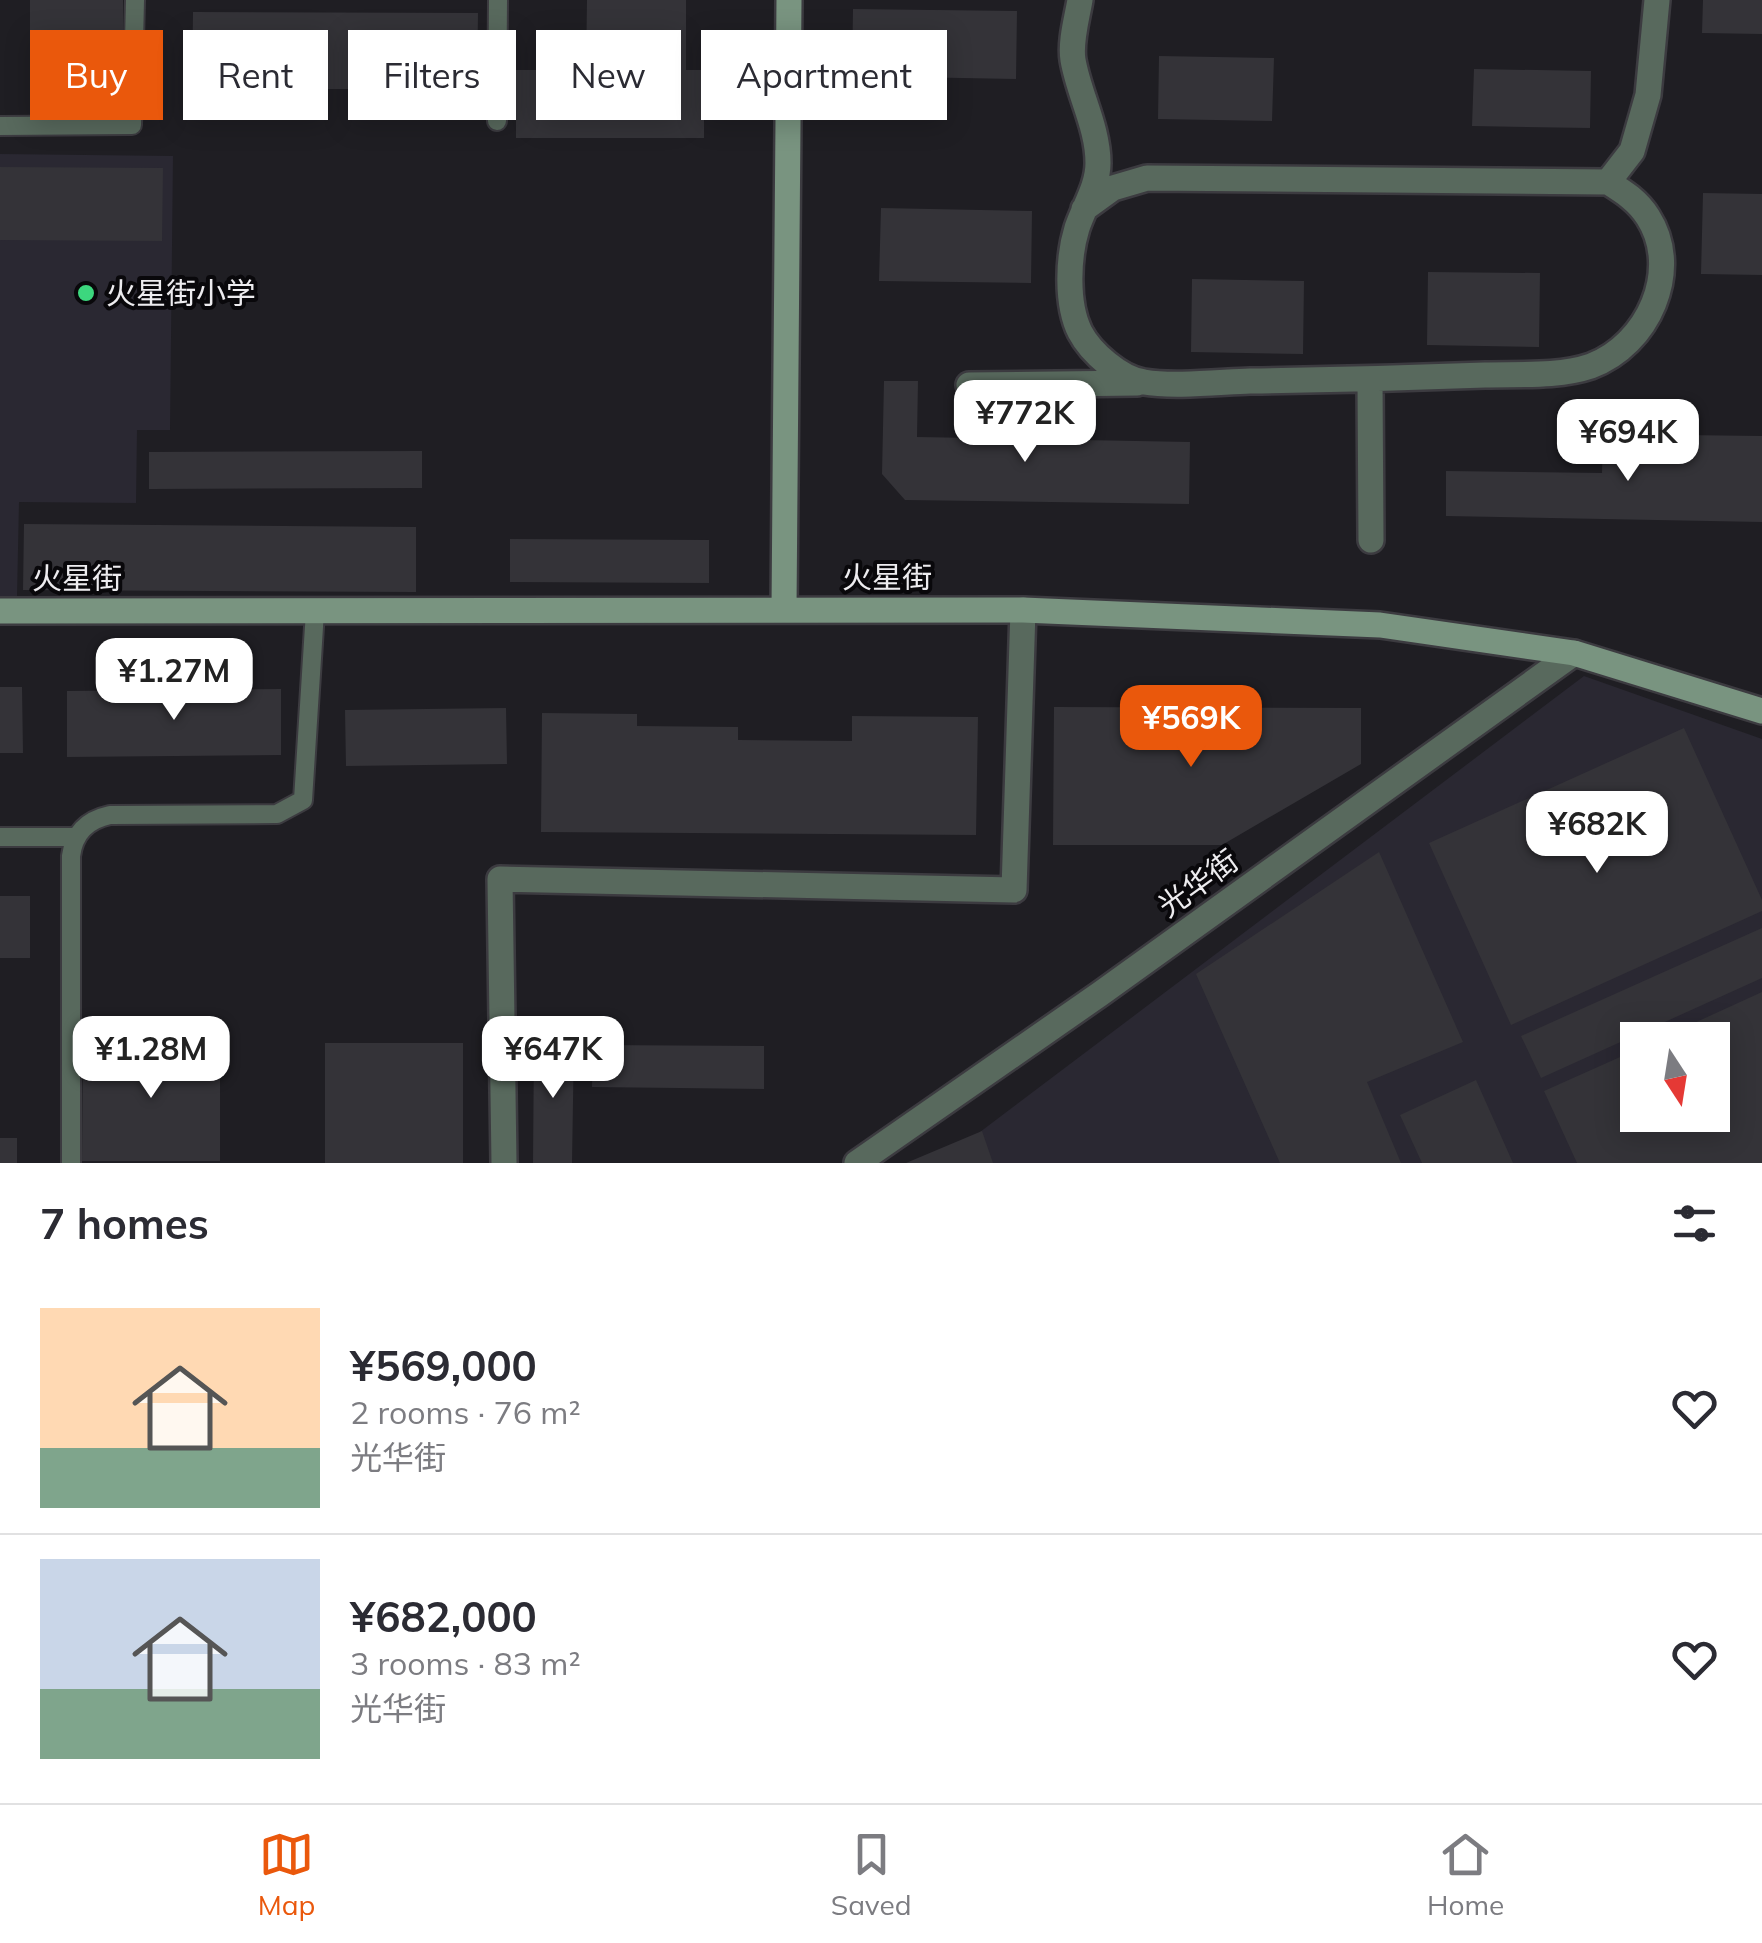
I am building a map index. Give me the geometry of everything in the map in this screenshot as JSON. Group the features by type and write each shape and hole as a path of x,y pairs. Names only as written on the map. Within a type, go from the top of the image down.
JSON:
{"street":[{"path":"784,609 789,0"},
{"path":"1080,0 1072,57 1090,116 1098,163 1076,231 1071,283 1076,320 1095,352 1142,382"},
{"path":"1608,182 1632,151 1648,95 1657,0"},
{"path":"969,385 1370,380 1556,372 1590,366 1620,350 1644,325 1658,294 1662,267 1659,241 1648,217 1631,196 1608,182 1147,178 1113,188 1084,209"},
{"path":"1370,380 1371,540"},
{"path":"504,1163 500,879 1014,890 1024,610"},
{"name":"火星街","path":"0,611 1024,610 1380,625 1574,653 1762,712"},
{"name":"光华街","path":"856,1163 1132,971 1574,653"}],"lane":[{"path":"0,126 132,125 135,0"},
{"path":"496,121 498,0"},
{"path":"71,1163 72,856 76,837 90,822 110,815 277,814 304,800 315,611"},
{"path":"0,837 76,837"}],"shaded area":[{"name":"火星街小学","path":"0,154 173,156 170,430 137,430 136,503 19,502 17,597 0,597"},
{"path":"1584,676 1762,739 1762,1163 939,1163"}],"building":[{"path":"30,0 123,0 123,30 30,30"},
{"path":"587,0 686,0 686,70 701,70 704,138 516,138 516,70 536,70 536,120 681,120 681,30 587,30"},
{"path":"1703,0 1762,0 1762,34 1702,33"},
{"path":"853,9 1017,11 1016,79 947,78 947,30 853,30"},
{"path":"193,12 478,13 478,30 348,30 348,89 328,89 328,30 193,30"},
{"path":"1159,56 1274,58 1272,121 1158,119"},
{"path":"1474,69 1591,71 1590,128 1472,126"},
{"path":"0,167 163,168 162,241 0,240"},
{"path":"1703,193 1762,194 1762,275 1701,274"},
{"path":"881,208 1032,211 1031,283 879,281"},
{"path":"1428,272 1540,273 1539,347 1427,345"},
{"path":"1192,279 1304,281 1303,354 1191,352"},
{"path":"884,381 918,381 917,437 1190,442 1189,504 905,500 882,474"},
{"path":"1603,434 1762,436 1762,522 1446,516 1446,471 1602,473"},
{"path":"422,451 422,488 149,489 149,452"},
{"path":"24,524 416,527 416,592 23,590"},
{"path":"510,539 709,540 709,583 510,582"},
{"path":"0,687 22,687 23,753 0,753"},
{"path":"281,689 281,755 67,757 67,691"},
{"path":"1054,707 1361,708 1361,764 1222,845 1053,845"},
{"path":"506,708 507,764 346,766 345,710"},
{"path":"542,713 637,714 637,726 738,727 738,740 852,741 852,716 978,717 976,835 541,832"},
{"path":"1684,728 1762,900 1762,911 1511,1025 1429,843"},
{"path":"1379,852 1463,1042 1367,1082 1401,1163 1280,1163 1196,974"},
{"path":"0,896 30,896 30,958 0,958"},
{"path":"1762,928 1762,978 1665,1022 1620,1022 1620,1042 1541,1078 1521,1036"},
{"path":"1762,992 1762,1163 1577,1163 1544,1091 1620,1057 1620,1132 1730,1132 1730,1022 1696,1022"},
{"path":"534,1040 574,1040 572,1163 533,1163"},
{"path":"83,1041 220,1041 220,1161 82,1161"},
{"path":"325,1043 463,1043 463,1163 325,1163"},
{"path":"593,1045 764,1046 764,1089 592,1087"},
{"path":"1476,1080 1513,1163 1422,1163 1400,1115"},
{"path":"982,1131 993,1163 906,1163"},
{"path":"0,1138 17,1138 17,1163 0,1163"}],"place":[{"name":"火星街小学","path":"86,293"}]}
